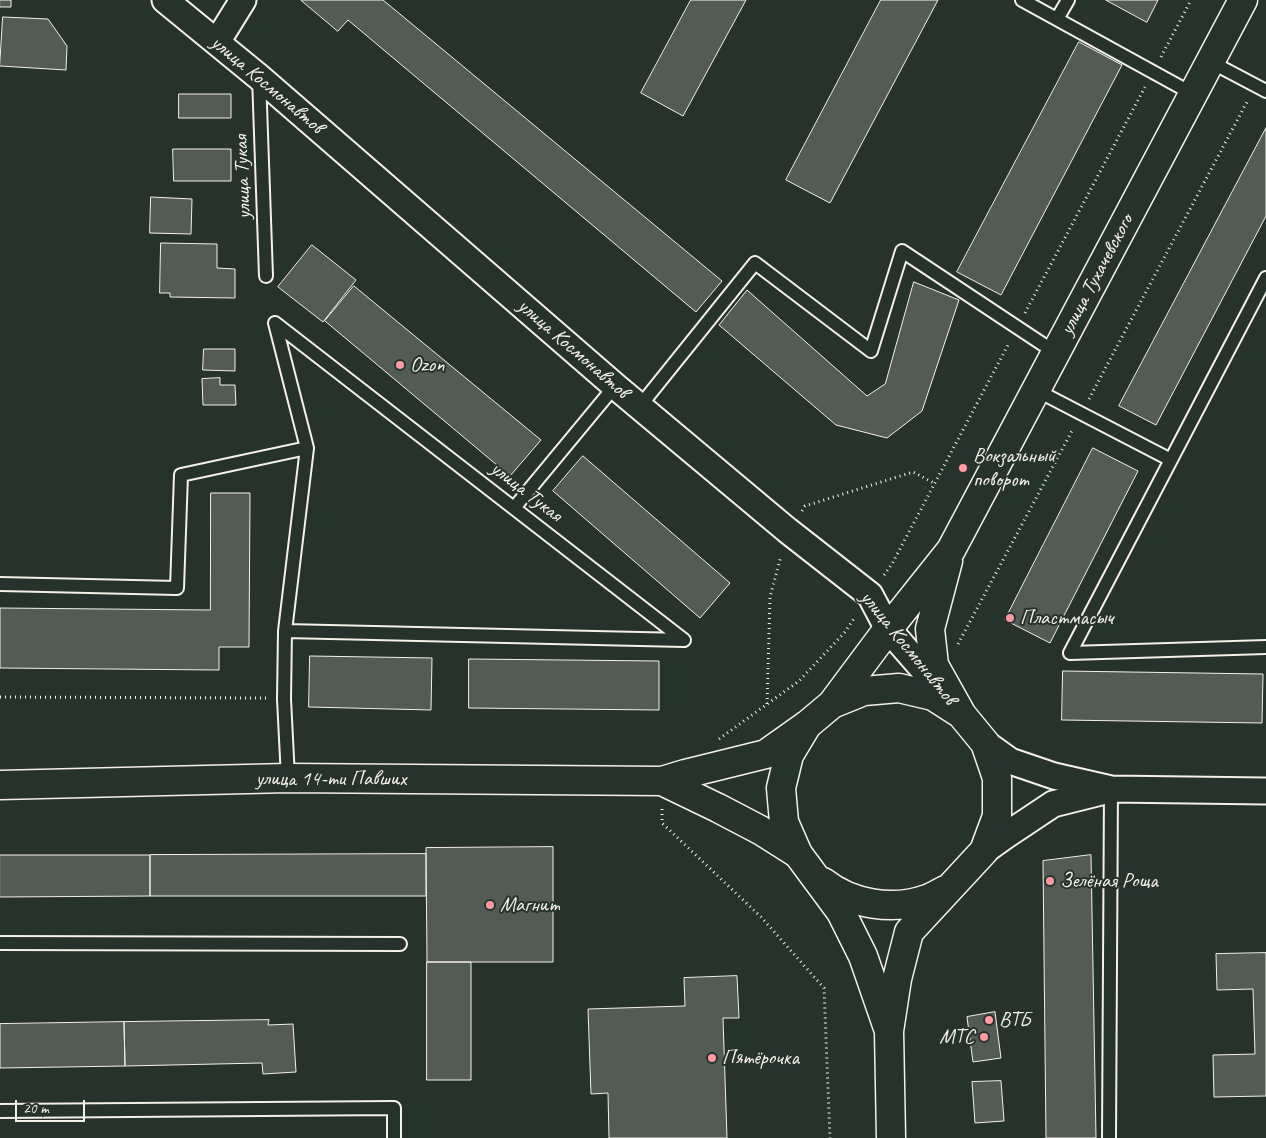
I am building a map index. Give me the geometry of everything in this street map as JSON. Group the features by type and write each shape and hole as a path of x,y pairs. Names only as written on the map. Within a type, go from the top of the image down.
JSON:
{"main road":[{"name":"улица Тухачевского","path":"951,550 1244,0"},
{"path":"662,781 766,754 807,725 832,704 888,629 951,550"},
{"path":"891,1138 888,1031 897,979 909,932 984,852 997,816 997,778 985,743 962,715 934,665 930,629 951,550"},
{"path":"832,704 864,691 899,688 933,696 962,715"},
{"path":"807,725 790,754 781,788 784,822 804,863 841,912 863,956 888,1031"},
{"name":"улица 14-ти Павших","path":"0,785 288,778 662,781"},
{"path":"662,781 760,830 804,863 830,887 853,899 878,904 904,904 928,898 951,887"}],"street":[{"name":"улица Космонавтов","path":"165,0 259,77 615,386 787,530 870,595 888,629 962,715"},
{"path":"217,42 242,0"},
{"path":"985,743 1010,762 1054,776 1111,789 1266,791"},
{"path":"984,852 1053,804 1111,789"}],"lane":[{"path":"1022,0 1193,94"},
{"path":"1058,20 1068,0"},
{"path":"1211,62 1261,88"},
{"name":"улица Тукая","path":"259,77 266,276"},
{"path":"640,406 755,264 871,350 902,251 1056,353"},
{"path":"1266,278 1070,653 1266,647"},
{"name":"улица Тукая","path":"285,631 684,640 274,323 307,448 285,631 284,698 288,778"},
{"path":"514,508 615,386"},
{"path":"1036,390 1171,460"},
{"path":"0,584 177,588 180,475 307,448"},
{"path":"1109,1138 1111,789"},
{"path":"0,944 400,944"},
{"path":"0,1111 394,1108 394,1138"}],"path":[{"path":"710,741 719,739 799,681 845,632 892,564 1191,0"},
{"path":"956,646 1081,414 1261,88"},
{"path":"0,696 284,698"},
{"path":"662,781 662,823 761,917 824,988 830,1138"}],"building":[{"path":"0,0 11,0 11,7 0,7"},
{"path":"301,0 383,0 722,281 696,312 348,20 338,31"},
{"path":"691,0 746,0 683,116 641,93"},
{"path":"881,0 938,0 830,203 786,180"},
{"path":"1106,0 1158,0 1147,22"},
{"path":"3,17 48,19 67,46 66,70 0,66"},
{"path":"1079,42 1122,65 1001,295 957,272"},
{"path":"179,94 231,94 231,118 179,118"},
{"path":"1266,128 1266,216 1156,425 1119,406"},
{"path":"173,149 231,149 231,181 174,181"},
{"path":"151,197 192,199 191,234 150,233"},
{"path":"161,243 217,244 217,268 235,269 235,298 170,297 170,293 160,293"},
{"path":"312,245 356,280 323,322 278,287"},
{"path":"914,282 959,300 922,411 887,438 836,425 719,325 747,290 867,396 885,384"},
{"path":"354,286 541,440 510,476 325,321"},
{"path":"204,349 235,349 235,371 203,370"},
{"path":"220,378 220,385 235,385 236,405 203,405 202,379"},
{"path":"1093,448 1138,471 1050,643 1005,620"},
{"path":"583,456 730,583 700,618 553,491"},
{"path":"211,493 250,493 249,647 219,647 219,670 0,668 0,608 210,610"},
{"path":"310,656 432,658 431,710 309,707"},
{"path":"469,659 659,661 659,710 469,708"},
{"path":"1063,671 1263,674 1262,723 1062,720"},
{"path":"553,847 553,962 427,962 426,848"},
{"path":"426,854 426,896 150,896 150,855"},
{"path":"0,855 150,855 150,896 0,897"},
{"path":"1091,855 1096,1138 1046,1138 1043,861"},
{"path":"1266,953 1266,1096 1214,1097 1213,1055 1255,1054 1253,989 1217,990 1216,954"},
{"path":"427,962 471,962 471,1080 427,1080"},
{"path":"737,976 739,1018 723,1018 727,1138 609,1138 608,1093 591,1094 588,1009 685,1006 684,978"},
{"path":"995,1012 1001,1058 973,1062 967,1017"},
{"path":"269,1020 268,1025 293,1024 296,1072 263,1074 262,1063 125,1066 124,1022"},
{"path":"124,1022 125,1066 0,1068 0,1024"},
{"path":"1001,1081 1004,1121 975,1123 972,1082"}],"place":[{"name":"Ozon","path":"400,365"},
{"name":"Вокзальный поворот","path":"963,468"},
{"name":"Пластмасыч","path":"1010,618"},
{"name":"Зелёная Роща","path":"1050,881"},
{"name":"Магнит","path":"490,905"},
{"name":"ВТБ","path":"989,1020"},
{"name":"МТС","path":"984,1037"},
{"name":"Пятёрочка","path":"712,1058"}]}
